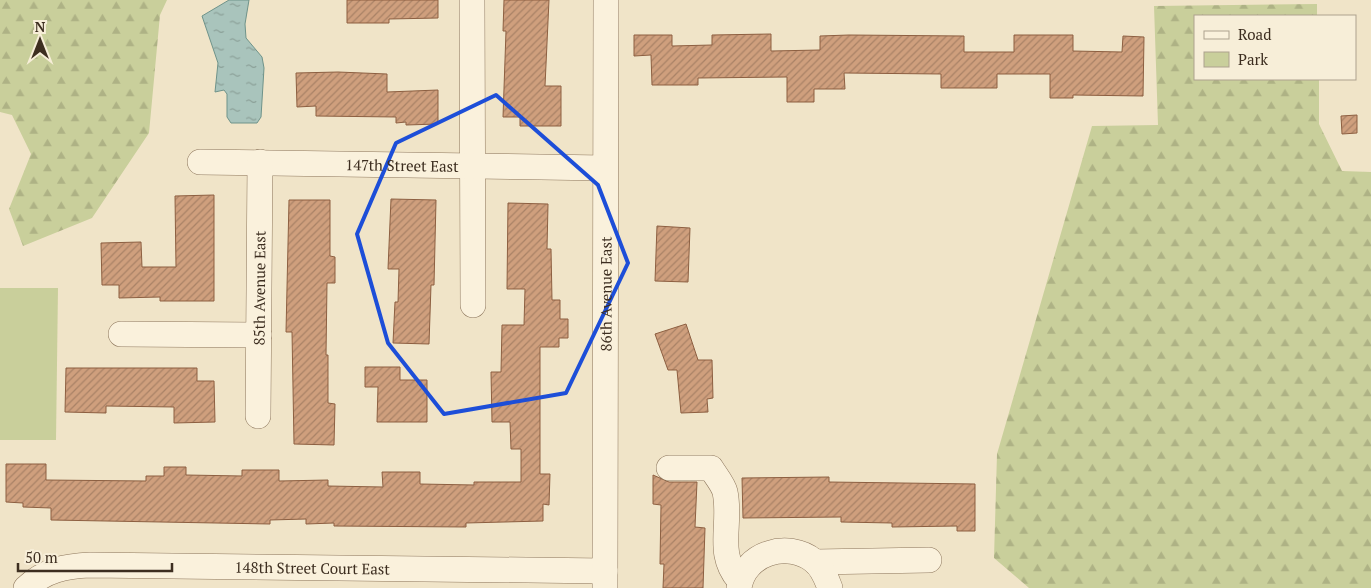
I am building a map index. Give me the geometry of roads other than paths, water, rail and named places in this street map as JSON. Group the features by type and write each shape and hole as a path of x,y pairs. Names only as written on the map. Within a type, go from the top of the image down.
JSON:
{"street":[{"path":"472,0 473,305"},
{"name":"86th Avenue East","path":"605,579 604,168 606,0"},
{"name":"147th Street East","path":"200,162 604,168"},
{"name":"85th Avenue East","path":"258,416 260,162"},
{"path":"121,334 258,335"},
{"path":"669,468 711,468 724,491 726,560 730,571 739,585"},
{"path":"739,585 747,568 758,558 772,552 788,550 802,554 816,562 825,574 830,588"},
{"path":"816,562 929,560"},
{"name":"148th Street Court East","path":"26,588 48,572 69,566 90,565 605,579"}],"water":[{"path":"229,0 249,0 245,24 246,38 262,57 264,68 261,117 257,123 231,123 227,117 227,94 224,90 215,92 218,63 202,16"}]}
